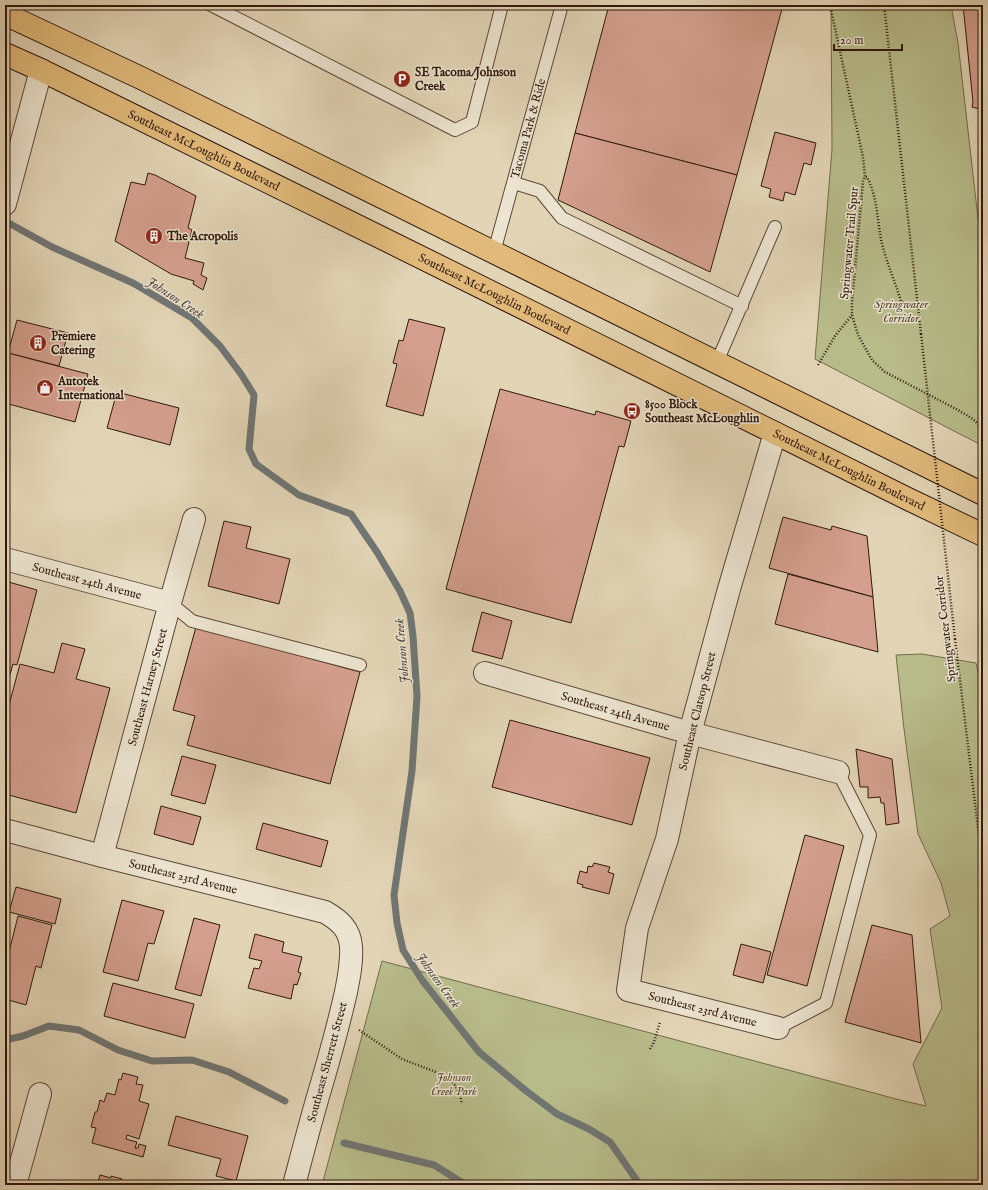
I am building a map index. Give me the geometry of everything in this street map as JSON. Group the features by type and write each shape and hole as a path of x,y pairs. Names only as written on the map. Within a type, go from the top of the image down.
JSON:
{"highway":[{"path":"5,14 141,78 983,494"},
{"name":"Southeast McLoughlin Boulevard","path":"5,54 386,240 983,535"}],"street":[{"path":"5,204 40,70"},
{"name":"Southeast Clatsop Street","path":"628,990 637,928 667,840 690,733 729,589 775,433"},
{"name":"Southeast Harney Street","path":"102,856 194,519"},
{"name":"Southeast 24th Avenue","path":"5,559 170,603"},
{"name":"Southeast 24th Avenue","path":"485,673 690,733 838,772"},
{"name":"Southeast 23rd Avenue","path":"5,830 326,912 341,923 350,938"},
{"name":"Southeast Sherrett Street","path":"294,1185 339,1024 350,972 350,938"},
{"name":"Southeast 23rd Avenue","path":"628,990 778,1028"},
{"path":"15,1185 40,1094"}],"lane":[{"path":"211,5 455,130 472,122 502,5"},
{"name":"Tacoma Park & Ride","path":"494,252 562,5"},
{"path":"514,183 540,191 562,218 742,306"},
{"path":"717,362 775,227"},
{"path":"170,603 192,621 360,665"},
{"path":"778,1028 826,1003 870,835 838,772"}],"path":[{"path":"830,5 863,157 865,177"},
{"name":"Springwater Corridor","path":"884,5 955,640 983,869"},
{"name":"Springwater Trail Spur","path":"918,305 904,303 901,300 882,244 879,218 869,180 865,177 863,181 860,228 853,285 852,315 858,335 872,360 885,372 958,410 973,419 983,429"},
{"name":"Springwater Trail Spur","path":"818,365 835,336 852,315"},
{"path":"650,1048 659,1028 666,1000"},
{"path":"339,1024 356,1029 402,1059 446,1076 452,1081 458,1091 462,1104"}],"green space":[{"name":"Springwater Corridor","path":"831,5 951,5 958,43 983,262 983,446 815,359 832,149"},
{"name":"Johnson Creek Park","path":"922,654 976,663 983,695 983,1185 322,1185 382,961 926,1106 913,1064 942,1008 930,929 950,916 941,883 918,834 896,655"}],"building":[{"path":"609,5 783,5 737,175 575,133"},
{"path":"963,5 983,5 983,110 972,107 973,102"},
{"path":"775,132 816,143 811,165 804,163 795,195 785,192 783,201 769,197 771,189 761,186"},
{"path":"575,133 737,175 710,272 558,200"},
{"name":"The Acropolis","path":"148,173 155,175 196,196 188,228 192,230 185,258 204,263 201,275 207,278 203,290 193,284 194,281 171,274 115,241 131,182 145,185"},
{"path":"409,319 445,328 423,416 386,406 397,364 393,363 399,340 403,341"},
{"name":"Premiere Catering","path":"17,320 68,333 59,366 8,353"},
{"name":"Autotek International","path":"8,353 88,374 75,422 5,403 5,365"},
{"path":"500,389 595,415 596,411 631,421 624,447 619,446 571,623 446,589"},
{"path":"117,392 179,408 170,445 107,428"},
{"path":"783,517 831,530 832,526 867,536 873,597 769,568"},
{"path":"224,521 251,527 246,548 290,559 279,604 208,586"},
{"path":"788,574 873,597 878,652 775,624"},
{"path":"5,581 37,590 17,665 13,664 5,692"},
{"path":"482,612 512,621 502,659 472,651"},
{"path":"196,627 360,672 330,784 187,745 195,716 173,710"},
{"path":"62,643 85,649 76,679 110,688 76,813 5,794 5,720 20,664 54,673"},
{"path":"510,720 650,758 632,825 492,787"},
{"path":"856,749 892,759 899,823 886,825 884,803 881,803 880,797 868,798 868,787 860,787"},
{"path":"182,756 216,765 205,804 171,795"},
{"path":"161,806 201,817 193,845 154,834"},
{"path":"263,823 328,841 321,867 256,849"},
{"path":"805,835 844,846 807,986 767,975"},
{"path":"594,863 610,867 608,872 614,874 609,894 582,887 583,885 577,883 580,871 587,873 588,866 592,867"},
{"path":"16,887 61,899 55,924 9,912"},
{"path":"122,900 164,911 154,944 148,943 138,981 103,972"},
{"path":"18,916 52,925 41,968 36,966 26,1005 5,999 5,955 8,956"},
{"path":"194,918 220,925 201,996 175,989"},
{"path":"872,925 912,935 921,1043 845,1022"},
{"path":"255,934 284,942 282,952 302,957 298,972 301,973 297,985 294,984 291,999 248,988 254,968 259,969 262,961 249,958"},
{"path":"741,944 771,952 763,983 733,975"},
{"path":"113,983 194,1004 185,1038 104,1016"},
{"path":"123,1073 138,1077 136,1084 143,1085 139,1101 149,1104 139,1139 127,1135 126,1139 137,1142 135,1148 138,1148 139,1144 146,1146 143,1157 92,1143 96,1128 91,1127 100,1100 104,1102 107,1093 115,1095 119,1079 121,1080"},
{"path":"176,1116 248,1136 236,1181 216,1176 221,1159 168,1145"},
{"path":"100,1175 122,1179 120,1185 97,1185"}],"waterway":[{"name":"Johnson Creek","path":"5,221 52,247 133,283 192,318 220,346 241,374 254,395 249,449 256,464 299,495 351,514 377,552 400,591 410,613 417,696 412,771 394,895 397,923 403,950 422,980 479,1052 557,1114 589,1129 610,1142 640,1185"},
{"path":"5,1040 23,1036 49,1026 79,1030 118,1050 152,1061 192,1060 229,1072 285,1101"},
{"path":"344,1143 434,1165 466,1185"}],"place":[{"name":"SE Tacoma/Johnson Creek","path":"402,79"},
{"name":"The Acropolis","path":"154,236"},
{"name":"Premiere Catering","path":"38,343"},
{"name":"Autotek International","path":"45,388"},
{"name":"8500 Block Southeast McLoughlin","path":"632,411"}]}
